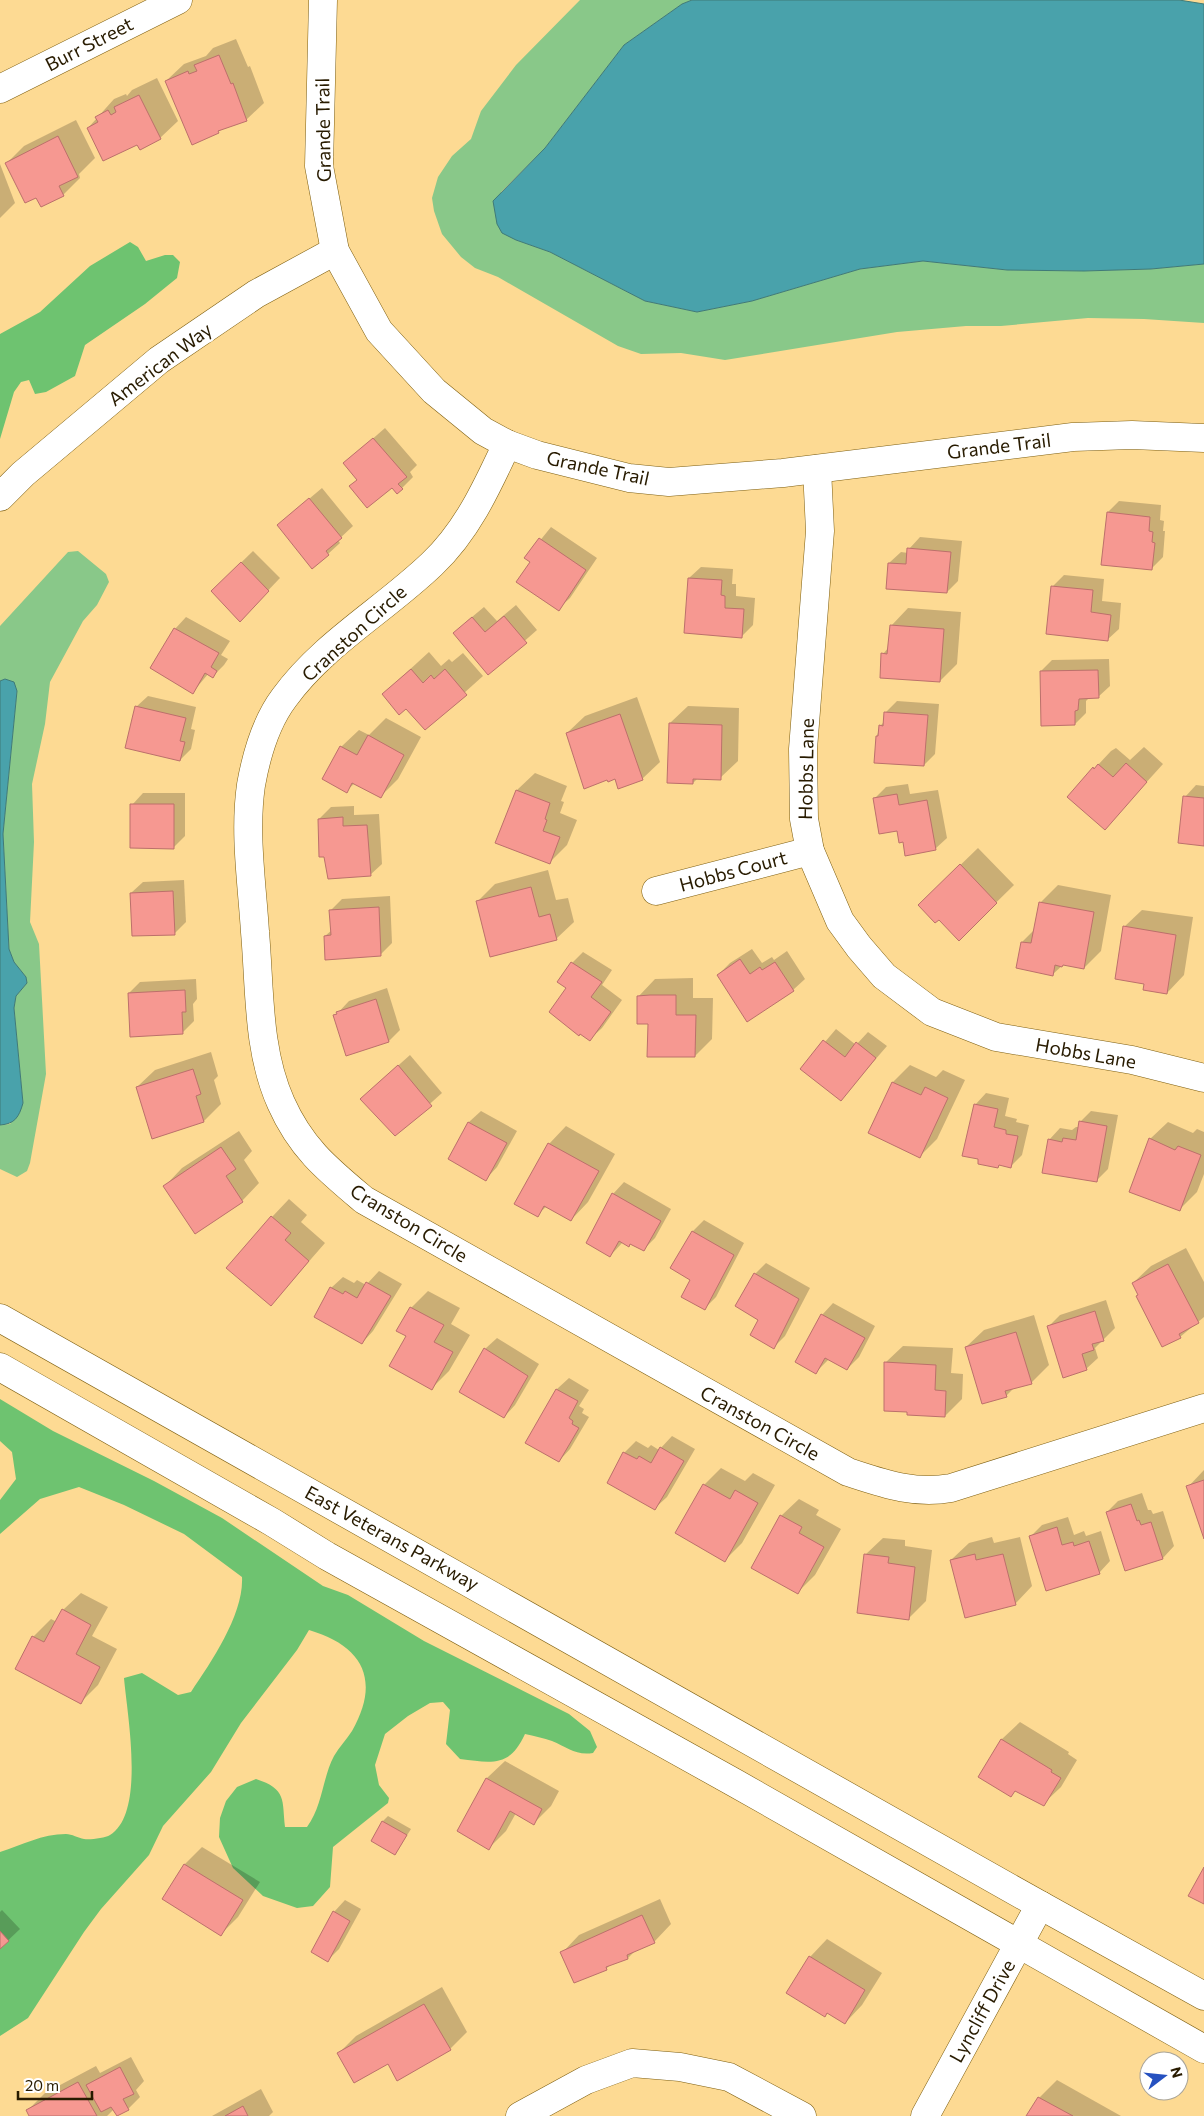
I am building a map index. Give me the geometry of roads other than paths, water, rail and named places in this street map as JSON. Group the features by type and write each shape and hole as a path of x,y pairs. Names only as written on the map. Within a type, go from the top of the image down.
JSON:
{"street":[{"name":"Burr Street","path":"0,89 178,0"},
{"name":"Grande Trail","path":"323,0 320,166 336,251 379,331 434,392 483,431 507,444 537,455 629,478 670,482 817,469 1073,438 1132,435 1204,438"},
{"name":"American Way","path":"0,497 23,474 159,360 256,294 336,251"},
{"name":"Cranston Circle","path":"507,444 476,510 434,563 326,652 283,699 256,761 248,817 264,1050 280,1102 297,1133 320,1163 364,1200 848,1472 897,1488 914,1490 951,1488 1204,1408"},
{"name":"Hobbs Lane","path":"817,469 820,530 802,786 804,820 810,851 840,921 884,976 932,1012 996,1037 1132,1060 1204,1078"},
{"name":"Hobbs Court","path":"656,891 810,851"},
{"name":"East Veterans Parkway","path":"0,1318 784,1759 1040,1906 1204,1996"},
{"path":"0,1367 272,1522 327,1556 735,1783 1204,2049"},
{"name":"Lyncliff Drive","path":"925,2116 1040,1906"},
{"path":"520,2116 586,2080 632,2063 680,2067 728,2077 802,2116"}],"water":[{"path":"692,0 1179,0 1204,4 1204,264 1151,269 1084,271 1007,270 923,261 860,269 752,301 697,312 645,301 550,252 502,233 497,224 493,201 545,148 624,45 682,4"},
{"path":"5,679 14,682 17,691 3,834 9,949 14,962 26,977 27,983 16,996 14,1008 23,1103 16,1119 0,1125 0,681"}]}
